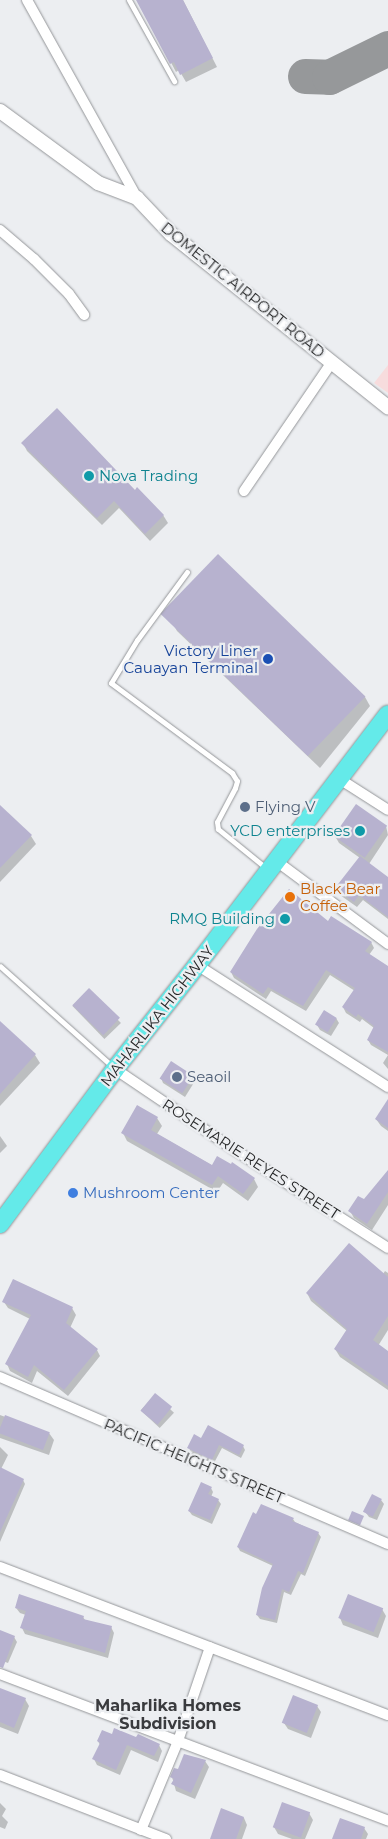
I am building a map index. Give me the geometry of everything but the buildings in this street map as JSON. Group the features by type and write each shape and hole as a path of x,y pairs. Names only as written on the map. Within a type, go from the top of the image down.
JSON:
{"highway":[{"name":"MAHARLIKA HIGHWAY","path":"0,1224 115,1069 197,965 388,714"}],"street":[{"name":"DOMESTIC AIRPORT ROAD","path":"27,0 137,198 171,234 388,406"},
{"path":"0,111 98,183 137,198"},
{"path":"0,230 34,259 70,294 84,315"},
{"path":"244,491 332,362"},
{"path":"338,778 388,810"},
{"path":"272,865 388,944"},
{"path":"197,965 388,1087"},
{"name":"ROSEMARIE REYES STREET","path":"115,1069 233,1149 388,1248"},
{"name":"PACIFIC HEIGHTS STREET","path":"0,1377 388,1544"},
{"path":"0,1567 388,1714"},
{"path":"141,1830 178,1741 210,1647"},
{"path":"0,1674 388,1821"},
{"path":"0,1775 166,1839"}],"lane":[{"path":"129,0 174,81"},
{"path":"187,572 137,640 110,683 232,773 237,781 217,822 218,829 272,865"},
{"path":"0,966 115,1069"}],"shaded area":[{"path":"388,365 388,393 374,383"}],"taxiway":[{"path":"305,76 329,77 388,48"}],"place":[{"name":"Nova Trading","path":"89,476"},
{"name":"Victory Liner Cauayan Terminal","path":"268,659"},
{"name":"Flying V","path":"245,807"},
{"name":"YCD enterprises","path":"360,831"},
{"name":"Black Bear Coffee","path":"290,897"},
{"name":"RMQ Building","path":"285,919"},
{"name":"Seaoil","path":"177,1077"},
{"name":"Mushroom Center","path":"73,1193"}],"district":[{"name":"Maharlika Homes Subdivision","path":"168,1715"}]}
